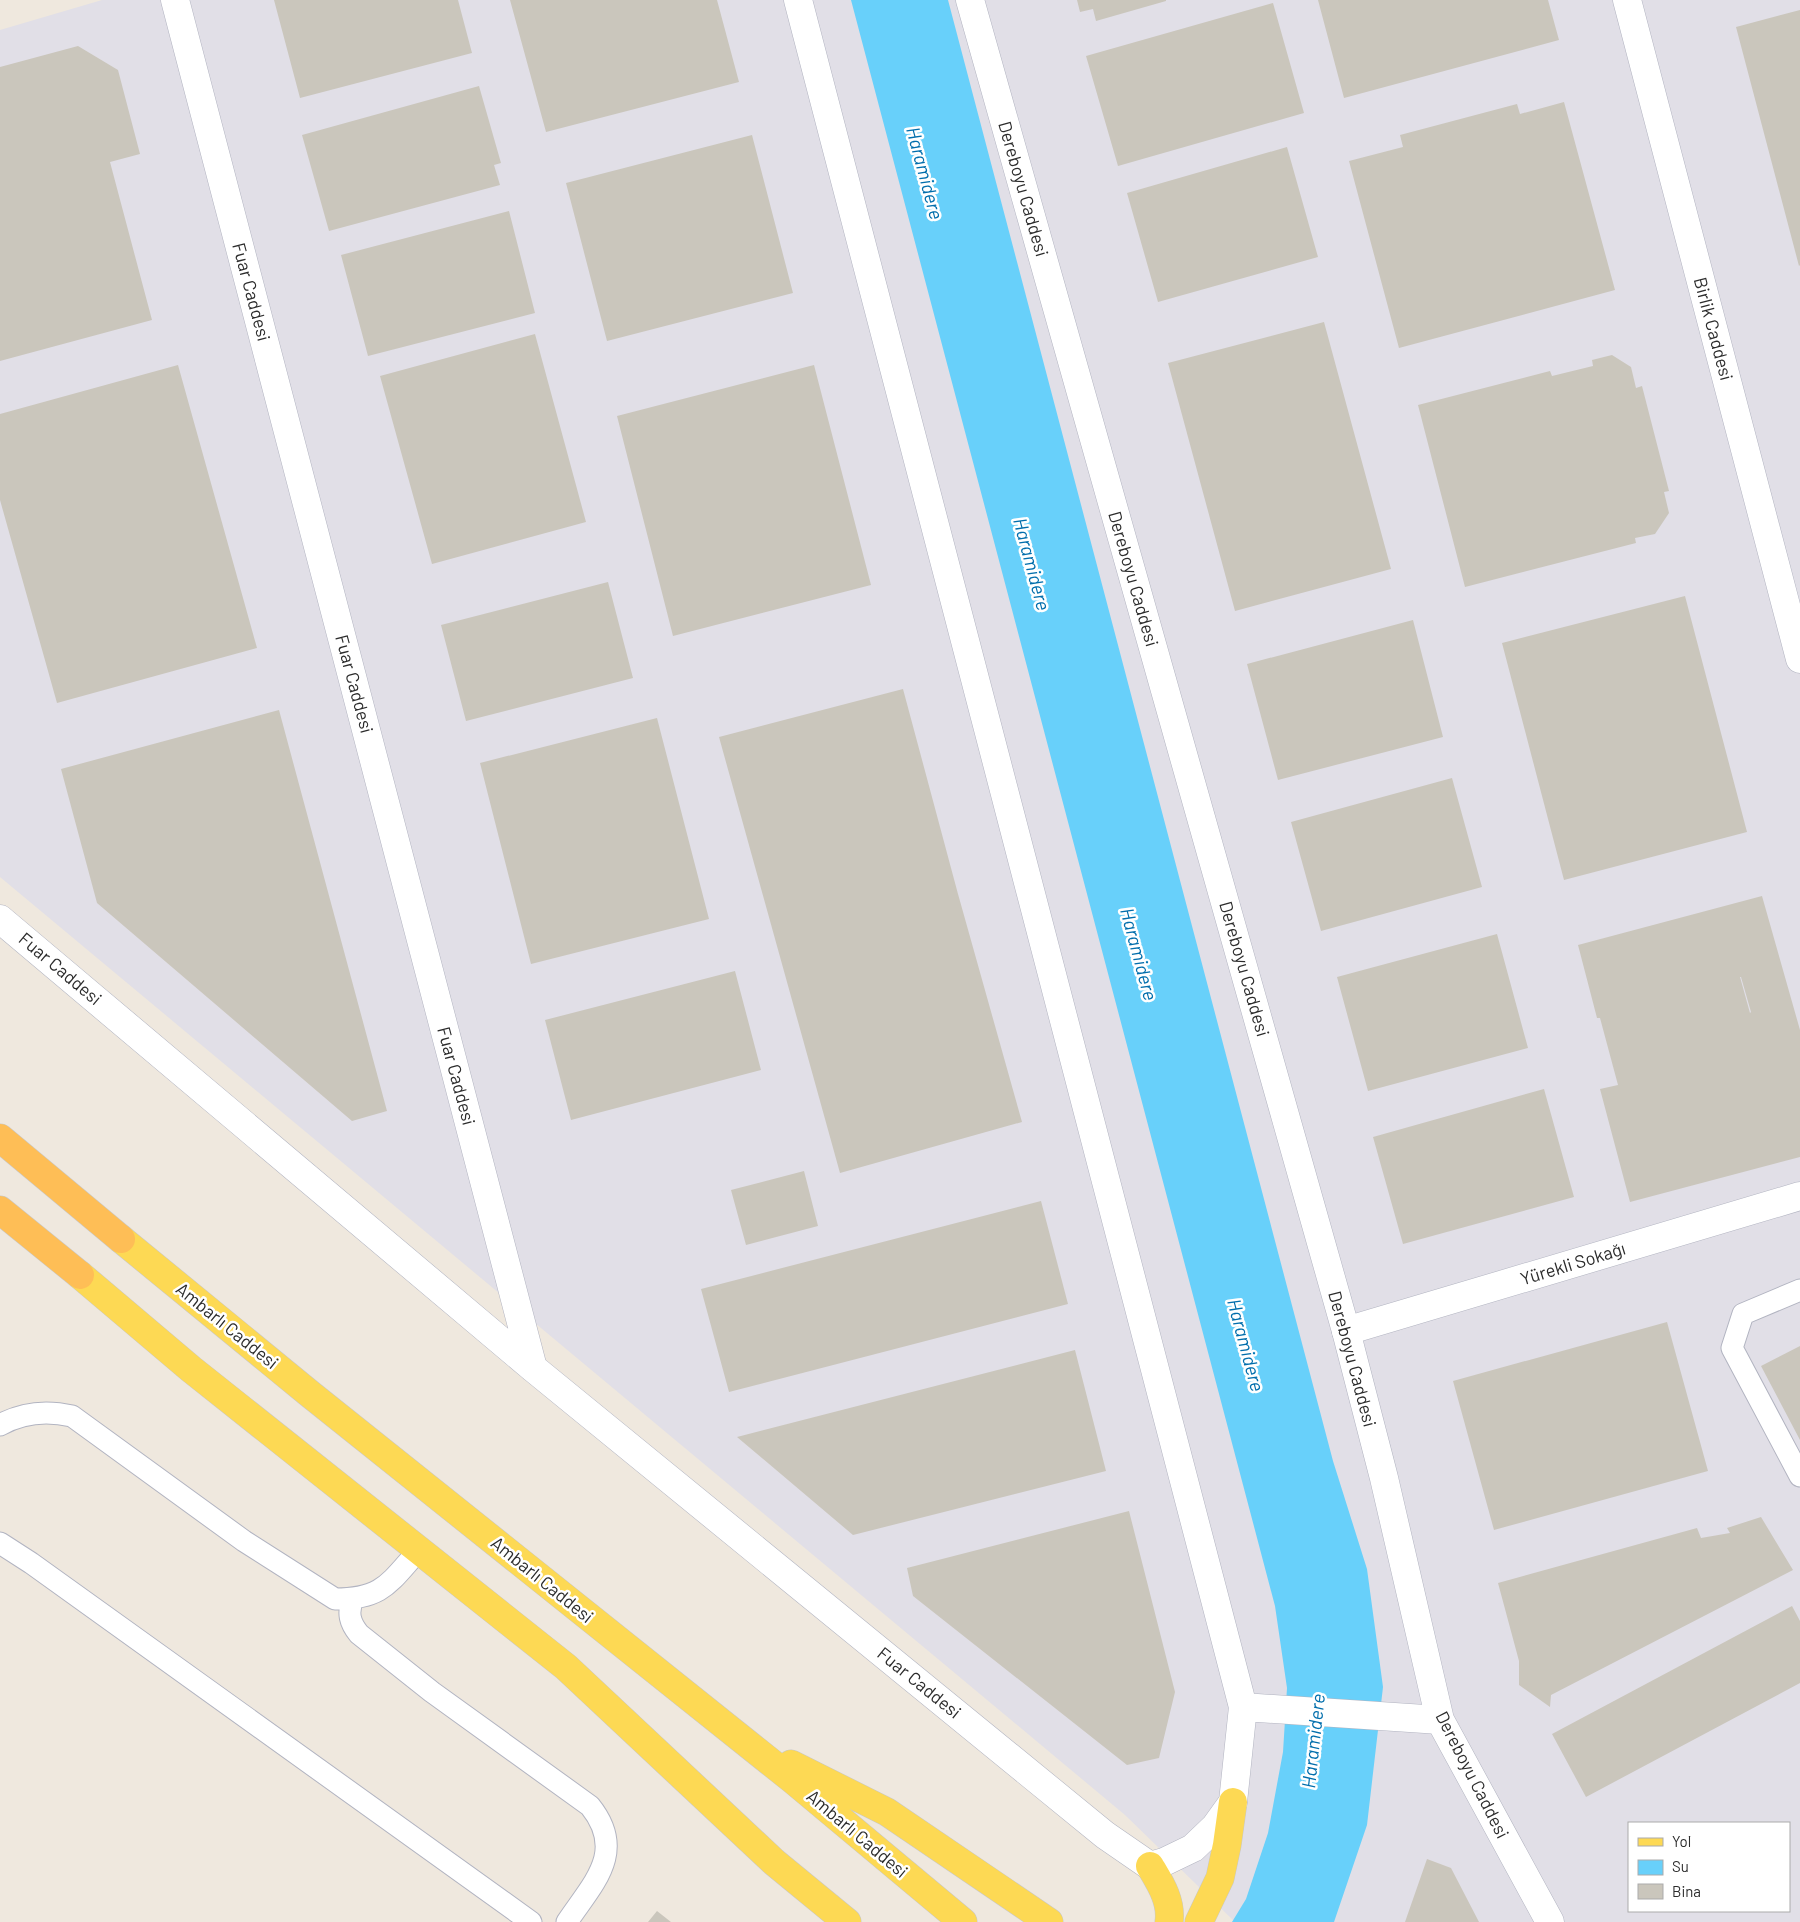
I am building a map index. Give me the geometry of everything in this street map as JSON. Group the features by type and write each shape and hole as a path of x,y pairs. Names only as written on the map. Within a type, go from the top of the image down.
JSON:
{"highway":[{"path":"0,1138 120,1239"},
{"path":"0,1210 80,1275"},
{"path":"0,1221 80,1275"}],"main road":[{"name":"Ambarlı Caddesi","path":"120,1239 326,1407 744,1741 963,1922"},
{"path":"80,1275 191,1369 566,1667 774,1862 847,1922"},
{"path":"744,1741 887,1812 1049,1922"},
{"path":"1199,1922 1220,1878 1228,1845 1233,1802"},
{"path":"1150,1866 1164,1890 1170,1914 1169,1922"}],"street":[{"name":"Fuar Caddesi","path":"175,0 533,1368"},
{"path":"798,0 1255,1708 1233,1802 1215,1827 1193,1848 1164,1862 1150,1866"},
{"name":"Dereboyu Caddesi","path":"970,0 1346,1331 1386,1488 1440,1720 1550,1922"},
{"name":"Birlik Caddesi","path":"1627,0 1800,659"},
{"name":"Fuar Caddesi","path":"0,919 533,1368 1097,1829 1150,1866"},
{"name":"Yürekli Sokağı","path":"1346,1331 1800,1196"},
{"path":"1255,1708 1440,1720"}],"lane":[{"path":"1800,1290 1743,1314 1732,1348 1800,1476"},
{"path":"0,1425 27,1414 42,1412 57,1412 72,1416 244,1541 335,1599 353,1599 370,1595 382,1588 392,1580 419,1550"},
{"path":"0,1543 48,1574 531,1922"},
{"path":"353,1599 349,1606 349,1615 352,1626 359,1634 432,1692 590,1806 598,1815 606,1838 603,1868 567,1922"}],"shaded area":[{"path":"102,0 1800,0 1800,1922 1235,1922 1125,1815 0,877 0,30"}],"water":[{"name":"Haramidere","path":"851,0 948,0 1333,1461 1367,1569 1383,1687 1367,1825 1334,1922 1232,1922 1246,1899 1268,1833 1283,1752 1287,1688 1275,1606"}],"building":[{"path":"274,0 458,0 472,53 300,98"},
{"path":"510,0 717,0 739,82 546,132"},
{"path":"1077,0 1166,1 1096,21 1093,9 1080,12"},
{"path":"1318,0 1548,0 1559,40 1344,98"},
{"path":"1273,3 1304,113 1118,166 1086,56"},
{"path":"1800,10 1800,265 1799,266 1736,27"},
{"path":"78,46 118,70 140,154 110,162 152,320 0,361 0,67"},
{"path":"479,86 501,163 494,165 500,185 329,231 302,135"},
{"path":"1564,102 1615,290 1399,348 1349,161 1403,147 1400,135 1517,104 1520,114"},
{"path":"752,135 793,293 607,341 566,183"},
{"path":"1287,147 1318,257 1158,302 1127,193"},
{"path":"509,211 535,313 368,356 341,255"},
{"path":"1324,322 1391,569 1235,611 1168,363"},
{"path":"535,334 586,522 432,564 380,376"},
{"path":"1612,355 1631,367 1636,388 1642,386 1669,491 1664,492 1669,513 1655,534 1635,538 1636,543 1465,587 1418,405 1550,371 1552,376 1593,366 1592,360"},
{"path":"178,365 257,648 57,703 0,500 0,414"},
{"path":"814,365 871,585 673,636 617,416"},
{"path":"608,582 633,678 466,721 441,625"},
{"path":"1685,596 1747,832 1564,880 1502,643"},
{"path":"1413,620 1443,737 1278,780 1247,664"},
{"path":"903,689 1022,1122 840,1173 719,737"},
{"path":"279,710 387,1111 352,1121 97,903 61,769"},
{"path":"657,718 709,919 531,964 480,763"},
{"path":"1452,778 1482,887 1321,931 1291,822"},
{"path":"1762,896 1800,1030 1800,1157 1630,1202 1600,1089 1618,1085 1600,1018 1597,1018 1578,945","holes":["1740,977 1751,1012 1750,1013"]},
{"path":"1497,934 1528,1048 1368,1091 1337,977"},
{"path":"735,971 761,1070 571,1120 545,1020"},
{"path":"1544,1089 1574,1197 1403,1244 1373,1137"},
{"path":"804,1171 818,1226 746,1245 731,1190"},
{"path":"1041,1201 1068,1304 729,1392 701,1289"},
{"path":"1667,1322 1708,1471 1494,1530 1453,1381"},
{"path":"1800,1346 1800,1440 1761,1366"},
{"path":"1075,1350 1106,1471 853,1535 737,1437"},
{"path":"1129,1511 1175,1692 1159,1758 1127,1765 913,1596 907,1568"},
{"path":"1761,1517 1793,1570 1551,1695 1550,1707 1519,1685 1519,1661 1498,1583 1697,1528 1701,1538 1730,1533 1727,1528"},
{"path":"1792,1606 1800,1621 1800,1683 1586,1797 1552,1734"},
{"path":"1427,1859 1451,1868 1479,1922 1405,1922"},
{"path":"657,1911 671,1922 648,1922"}]}
